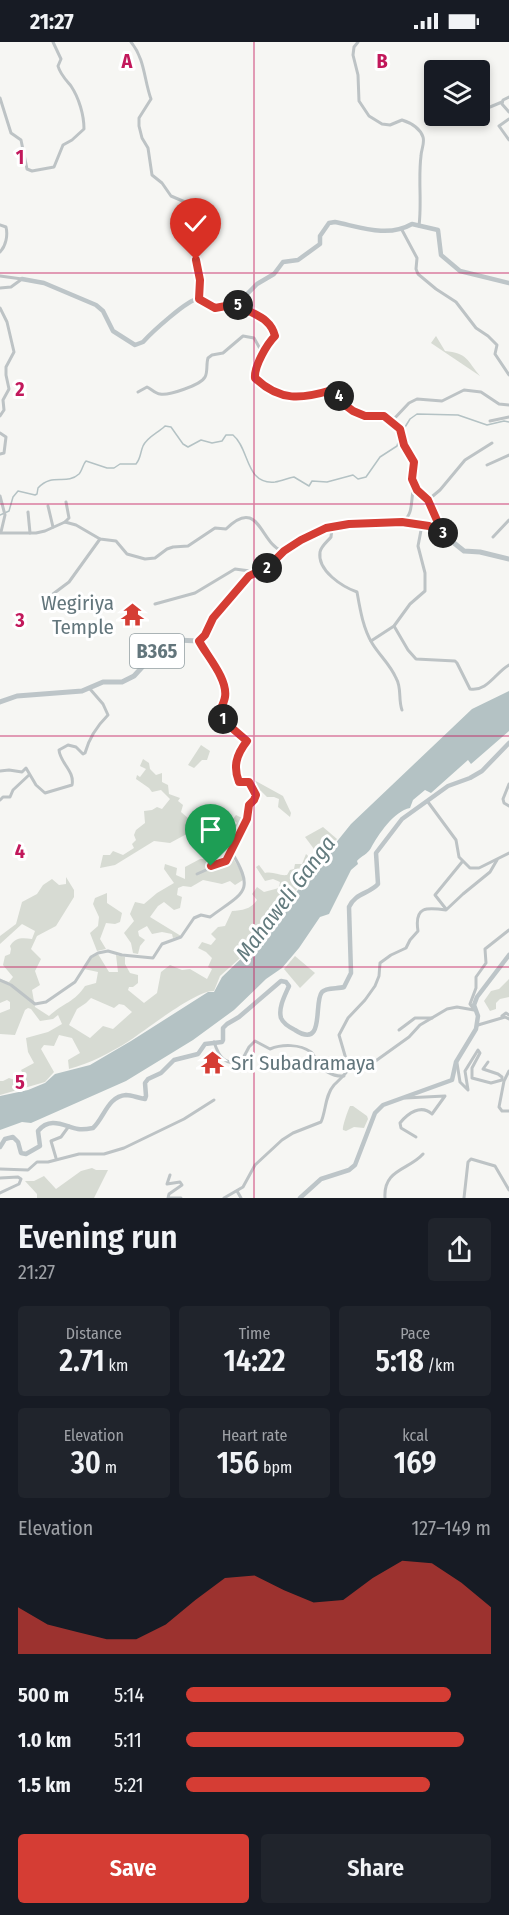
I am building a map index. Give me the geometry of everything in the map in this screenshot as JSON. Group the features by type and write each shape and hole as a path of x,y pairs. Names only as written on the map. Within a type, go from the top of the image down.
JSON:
{"main road":[{"name":"B365","path":"0,702 17,696 90,689 101,683 122,682 134,676 155,653 169,643 176,640 199,641 205,635 213,618 245,579 275,561 284,551 332,526 402,522 422,525 443,534 464,551 509,559"}],"street":[{"path":"0,98 11,133 21,140 27,169 32,171 54,167 63,145 84,129 84,125 73,89 59,71 58,66 61,59 53,42"},
{"path":"131,42 144,67 151,99 139,118 151,171 171,196 178,201 185,202 198,214 196,260 200,280 199,299"},
{"path":"358,42 354,47 353,55 358,75 359,101 369,116 382,124 390,125 402,120 415,127 423,136 422,210 419,226"},
{"path":"490,107 509,97"},
{"path":"502,102 509,112"},
{"path":"509,119 499,126 509,140"},
{"path":"0,276 44,283 96,305 103,311 113,331 135,345 142,342 181,307 194,300 199,299 215,308 237,304 257,284 274,274 283,262 298,260 320,243 320,236 329,223 335,222 373,230 402,230 412,224 438,230 441,255 460,271 509,283"},
{"path":"0,225 6,227 7,234 0,252"},
{"path":"402,230 417,258 418,273 456,302 476,328 496,345 495,354 509,375"},
{"path":"0,288 11,287 22,279"},
{"path":"237,304 246,311 265,319 273,326 275,336 255,371 255,378 263,385 297,398 332,390 353,411 365,416 384,416 393,421 400,429 404,445 414,462 412,479 417,490 428,500 443,534"},
{"path":"0,308 7,322 14,352 6,367 9,389 3,400 4,410 0,416"},
{"path":"138,392 147,387 158,394 175,394 184,388 200,383 206,376 208,358 223,353 243,336 254,338 264,354"},
{"path":"393,421 409,403 417,399 442,401 464,390 472,389 499,404 509,405"},
{"path":"490,421 509,417"},
{"path":"0,433 6,437 4,453 0,454"},
{"path":"428,500 440,490 465,460 492,443"},
{"path":"488,465 509,455"},
{"path":"402,522 408,518 410,513 412,491"},
{"path":"0,496 5,515 0,533 45,531 65,522 69,518 66,502"},
{"path":"48,506 53,527"},
{"path":"28,512 30,533"},
{"path":"65,522 76,525 100,539 116,541 127,554 136,558 155,558 173,547 188,546 215,528 226,529 236,519 244,517 258,524 274,545 284,551"},
{"path":"493,537 509,520"},
{"path":"370,641 394,626 410,604 425,591 425,573 418,546 422,525"},
{"path":"332,526 332,537 320,553 323,565 343,587 357,592 362,619 370,641 389,663 398,680 402,710"},
{"path":"53,594 69,582 100,539"},
{"path":"155,604 195,593 235,569 259,572"},
{"path":"394,626 416,659 455,661 470,689 478,689 490,682 509,665"},
{"path":"197,874 226,861 247,819 249,805 256,795 249,782 239,782 237,777 235,771 239,751 247,741 218,716 226,695 217,666 209,659 199,641"},
{"path":"0,771 22,772 26,768 28,775 45,793 72,785 73,778 59,750 68,745 76,747 82,754 85,753 89,739 108,715 103,704 90,689"},
{"path":"0,1147 5,1139 13,1137 18,1142 21,1153 26,1154 40,1146 38,1131 43,1126 60,1122 83,1129 93,1128 106,1108 123,1095 144,1099 146,1096 145,1083 148,1078 161,1073 174,1060 195,1055 205,1044 223,1040 223,1028 227,1024 284,981 289,986 281,1005 281,1017 299,1033 307,1034 315,1029 318,1017 318,998 322,992 326,989 340,988 349,980 351,973 348,907 352,898 375,888 378,884 376,853 379,848 402,819 448,786 482,771 509,743"},
{"path":"0,800 5,796 10,797 13,790 28,775"},
{"path":"509,784 503,799 504,803 509,806"},
{"path":"428,802 456,840 462,862 473,870 509,854"},
{"path":"0,980 11,985 35,1004 46,1002 75,982 91,957 98,953 108,951 122,955 153,958 167,941 181,937 194,918 201,915 210,917 242,892 245,881 243,872 231,851"},
{"path":"351,1066 346,1059 339,1035 348,1018 375,986 381,963 406,948 418,931 418,917 423,910 429,908 446,910 490,872 497,860"},
{"path":"446,910 435,895 462,862"},
{"path":"300,1198 321,1179 349,1170 355,1165 375,1113 383,1105 452,1080 456,1062 475,1033 478,1016 470,1004 476,988 476,977 486,963 485,949 509,930"},
{"path":"474,1010 477,997 509,956"},
{"path":"351,1066 370,1065 409,1037 420,1025 451,1007 474,1010"},
{"path":"501,1018 506,1013 509,1015"},
{"path":"476,1026 505,1017 509,1019"},
{"path":"399,1030 415,1018 434,1018"},
{"path":"214,1042 219,1056 224,1061 232,1063 241,1062 255,1041 270,1049 276,1046 294,1046 312,1052 318,1063 329,1073 344,1076"},
{"path":"456,1062 460,1082 468,1090 465,1071 478,1050 480,1053 472,1068 472,1078 491,1083 502,1080 498,1074 483,1069 488,1062"},
{"path":"224,1198 245,1185 255,1165 282,1140 321,1122 324,1106 334,1085 351,1066"},
{"path":"509,1071 504,1081 499,1107 502,1111 509,1111"},
{"path":"403,1098 445,1096 432,1114 422,1108 407,1114 400,1123 401,1128 416,1137"},
{"path":"0,1169 28,1170 37,1162 48,1162 79,1154 104,1154 124,1148 184,1119 214,1100"},
{"path":"56,1159 51,1141 61,1137 69,1126"},
{"path":"385,1198 384,1191 389,1178 423,1154"},
{"path":"464,1198 470,1160 495,1166 509,1190"},
{"path":"170,1175 166,1184 180,1182 182,1185 169,1194 169,1198 181,1198"},
{"path":"0,1178 21,1179 18,1185 0,1193"},
{"path":"237,1191 241,1198"}],"shaded area":[{"path":"436,336 445,351 462,356 480,376 431,343"},
{"path":"509,691 509,731 471,764 468,760 431,793 425,790 413,800 410,808 392,819 370,850 357,861 358,864 351,870 329,914 320,917 282,968 266,979 234,1010 193,1040 126,1081 31,1123 22,1122 0,1130 0,1096 28,1090 45,1083 55,1074 90,1065 208,992 214,992 222,977 248,952 351,824 472,709"},
{"path":"201,745 210,751 207,760 202,760 194,768 188,765"},
{"path":"143,759 149,763 150,769 156,775 162,773 162,782 168,785 169,794 180,798 178,801 183,805 181,812 188,818 195,813 212,832 205,836 196,829 170,843 154,841 115,865 100,868 103,855 110,855 113,851 123,855 134,848 132,844 136,840 134,835 136,830 145,823 144,811 157,807 162,809 170,799 161,790 152,792 136,779 137,775 140,777 146,769 140,766"},
{"path":"247,776 283,796 291,813 290,817 278,807 279,799 267,797 261,791 255,793"},
{"path":"236,815 246,820 234,841 226,840 221,853 216,857 220,865 228,862 231,855 242,873 243,880 235,885 230,881 222,884 203,880 191,887 178,888 177,895 182,897 180,908 174,910 164,902 150,917 181,936 173,938 172,934 162,932 152,934 147,926 138,931 139,936 145,940 138,954 133,953 131,943 124,933 134,921 130,914 135,902 144,904 174,883 164,869 165,864 177,868 176,875 185,879 185,867 217,850 217,839 222,835 228,835 237,823 233,819"},
{"path":"323,827 337,839 324,856 314,849 305,837"},
{"path":"306,854 317,864 247,952 220,976 214,991 206,992 184,1003 107,1054 69,1069 68,1060 80,1053 72,1038 59,1035 54,1046 44,1045 41,1049 54,1072 45,1082 0,1095 0,1081 9,1078 18,1081 25,1078 21,1070 34,1063 28,1052 26,1038 48,1032 62,1024 58,1015 53,1019 40,1021 28,1008 25,1010 15,1035 0,1034 0,1013 10,1009 10,1002 7,1000 0,1003 0,979 9,982 13,977 3,965 5,956 10,954 10,946 15,941 22,938 32,939 35,931 22,924 0,944 0,936 16,924 22,902 37,894 43,885 52,879 59,885 66,884 66,877 74,890 74,897 56,926 37,936 31,949 41,959 35,971 40,985 32,990 35,1007 49,1016 77,996 85,986 96,983 98,972 84,969 91,958 98,954 109,972 118,972 116,955 125,957 125,964 130,973 138,975 138,983 129,987 128,990 144,1003 157,993 161,972 170,965 182,970 190,969 207,979 212,969 208,967 212,958 198,948 202,942 211,945 216,939 211,934 218,927 225,926 232,911 246,909 255,903 257,900 252,894 257,887 264,892 279,888 280,882 273,879 265,881 256,867 259,865 265,873 287,875 290,870 294,869 295,864 302,864","holes":["91,998 114,1008 119,1004 124,1005 132,1012 113,1029 103,1026 90,1038 69,1025 77,1009"]},
{"path":"107,893 107,903 122,913 120,922 106,923 100,939 106,949 97,951 90,933 98,926 99,917 93,904 95,898"},
{"path":"295,956 315,973 300,988 284,969"},
{"path":"509,979 509,997 500,999 496,1003 496,1009 490,1011 484,1001 491,991 499,989"},
{"path":"350,1106 367,1116 364,1128 354,1127 343,1130"},
{"path":"92,1168 108,1170 94,1198 37,1198 37,1194 25,1181 34,1181 44,1176 56,1189 81,1171"}],"waterway":[{"path":"402,432 410,419 417,414 458,415 487,425 509,422"},
{"path":"0,515 9,511 13,497 18,491 35,495 44,483 74,477 80,473 86,461 107,468 114,468 120,464 136,464 145,443 165,426 171,427 183,444 188,447 201,440 212,443 222,441 226,435 233,435 258,478 275,482 294,477 309,486 312,481 327,482 353,475 358,479 366,477 380,457 397,446 399,439"}],"place":[{"name":"Wegiriya Temple","path":"132,615"},
{"name":"Sri Subadramaya","path":"213,1063"}],"route":[{"path":"196,260 200,272 199,299 215,308 237,304 246,311 265,319 273,326 275,336 258,362 255,371 255,378 263,385 297,398 332,390 353,411 365,416 384,416 393,421 400,429 404,445 415,465 412,479 417,490 428,500 443,534 429,526 402,522 329,527 301,540 284,551 268,567 249,576 209,623 205,635 199,641 209,659 217,666 226,695 218,716 247,741 239,751 235,771 239,782 249,782 256,795 249,805 247,819 226,861 211,866"}],"water label":[{"name":"Mahaweli Ganga","path":"285,898"}]}
